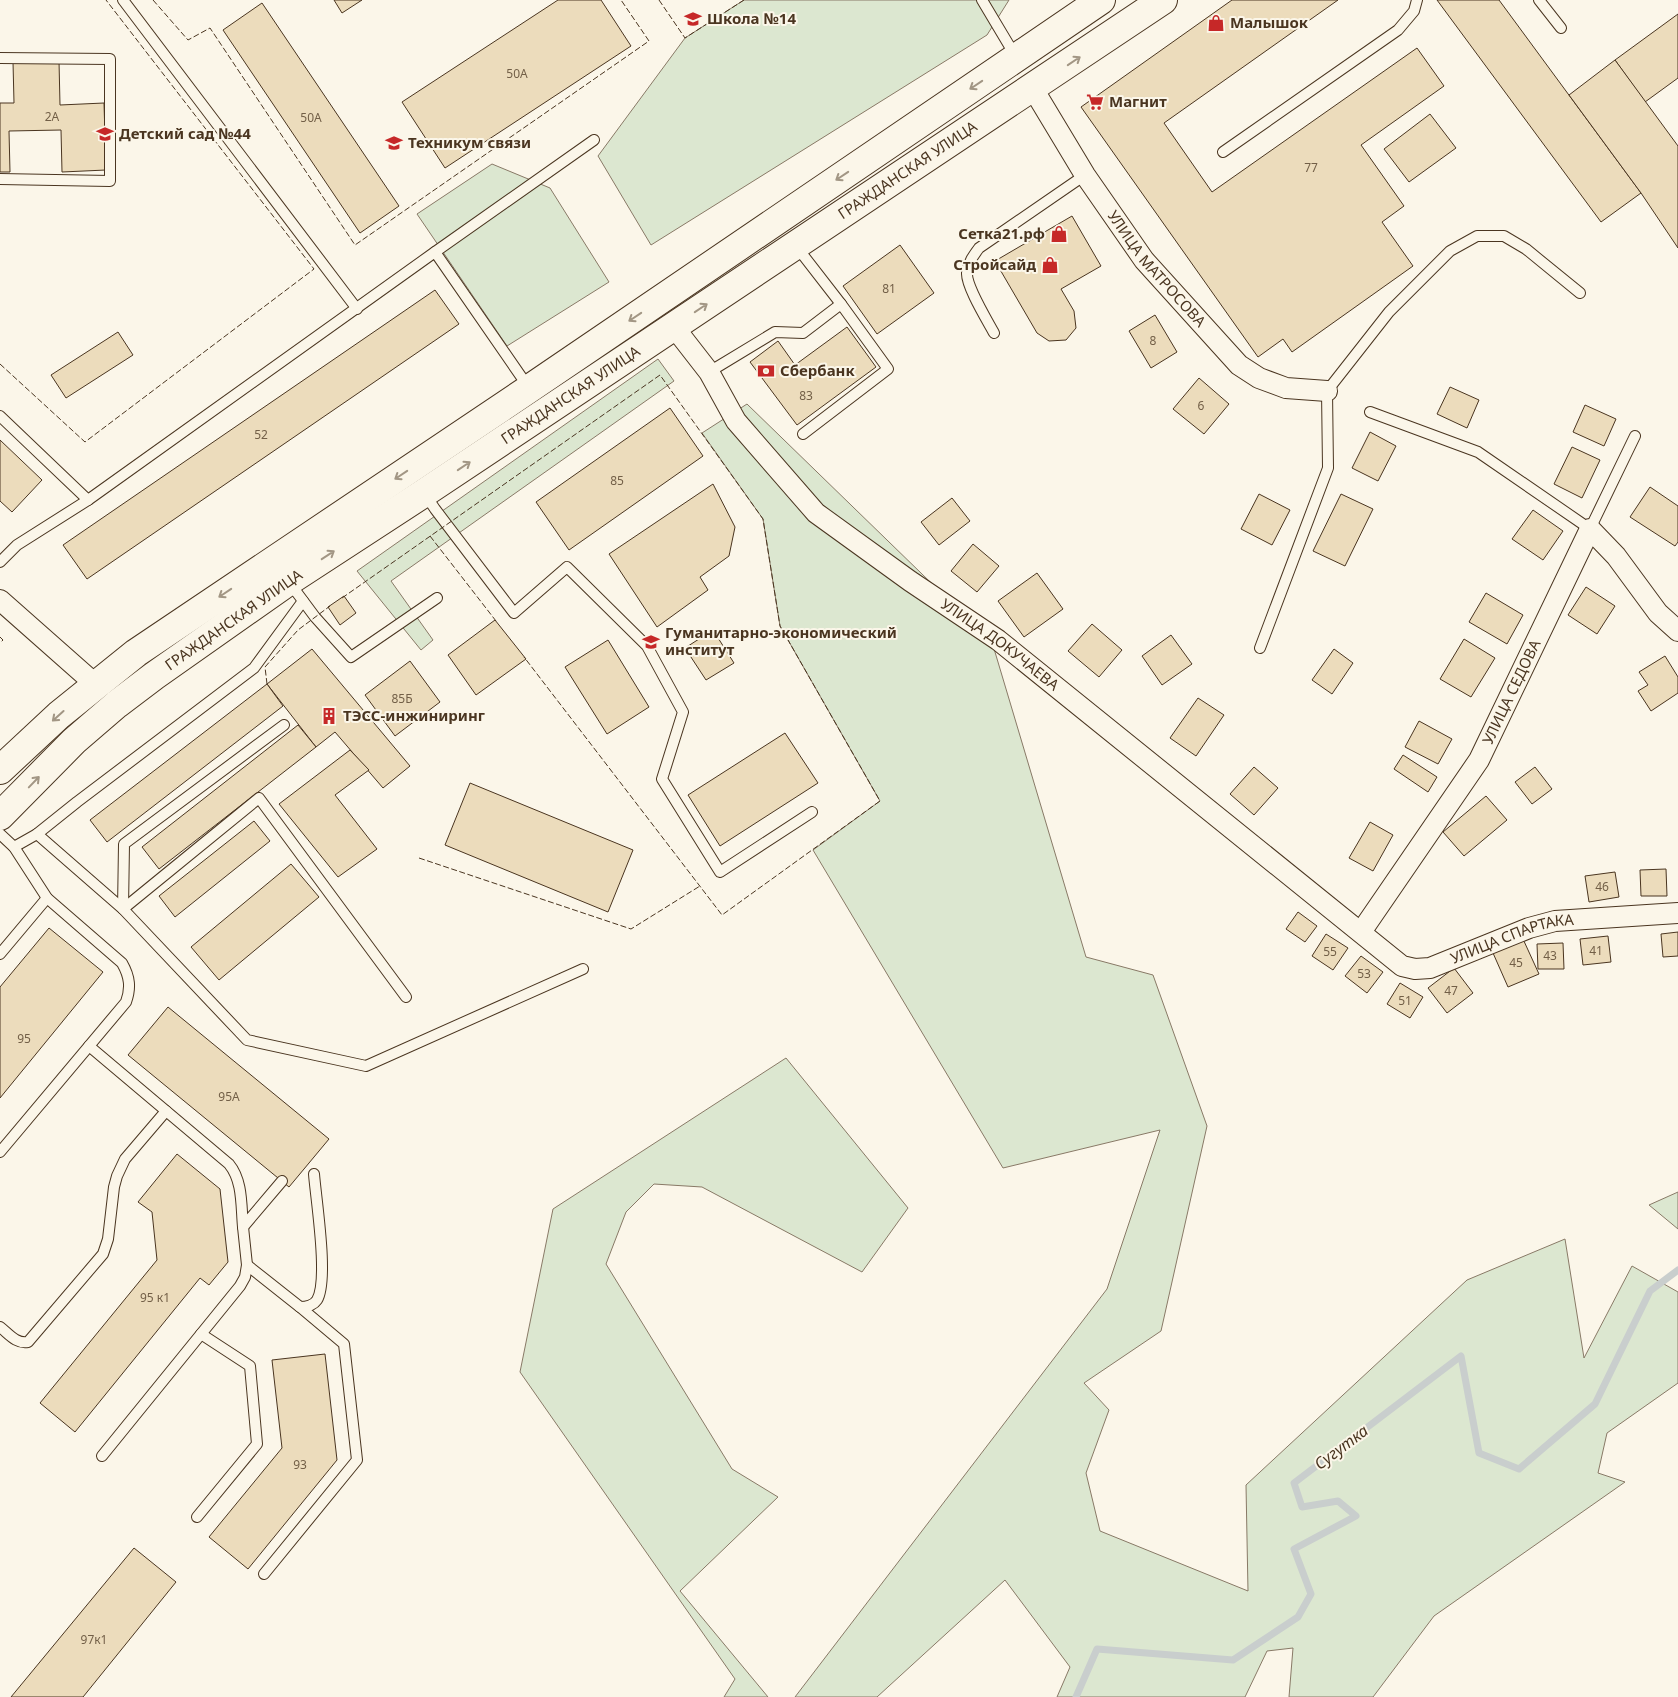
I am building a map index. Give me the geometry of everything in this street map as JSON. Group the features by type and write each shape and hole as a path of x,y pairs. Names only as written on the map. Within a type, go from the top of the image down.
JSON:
{"main road":[{"name":"ГРАЖДАНСКАЯ УЛИЦА","path":"0,770 95,684 143,648 529,389 1101,0"},
{"name":"ГРАЖДАНСКАЯ УЛИЦА","path":"0,816 74,741 117,704 154,676 296,591 424,493 1163,0"},
{"path":"1016,57 1032,87"},
{"path":"95,684 117,704"}],"street":[{"name":"УЛИЦА МАТРОСОВА","path":"1032,87 1085,175 1144,260 1239,365 1259,378 1286,388 1327,391"},
{"name":"УЛИЦА ДОКУЧАЕВА","path":"674,326 709,372 736,421 816,513 910,581 998,640 1361,932"},
{"name":"УЛИЦА СЕДОВА","path":"1361,932 1479,760 1590,529"},
{"path":"1590,529 1616,556 1658,613 1678,631"},
{"path":"0,600 95,684"},
{"name":"УЛИЦА СПАРТАКА","path":"1361,932 1402,966 1415,969 1430,968 1529,928 1555,922 1678,912"}],"lane":[{"path":"123,0 357,309"},
{"path":"982,0 1016,57"},
{"path":"1223,152 1398,30 1414,12 1417,0"},
{"path":"1539,0 1561,28"},
{"path":"0,58 110,59 110,181 0,179"},
{"path":"0,562 18,545 88,500 594,140"},
{"path":"994,333 969,285 967,274 971,258 979,248 1085,175"},
{"path":"1260,648 1328,468 1327,391 1389,312 1450,251 1477,236 1504,236 1526,249 1580,293"},
{"path":"796,245 888,369 803,434"},
{"path":"435,252 529,389"},
{"path":"709,372 775,332 803,333 841,304"},
{"path":"1370,412 1478,452 1590,529"},
{"path":"0,416 88,500"},
{"name":"УЛИЦА СЕДОВА","path":"1590,529 1635,436"},
{"path":"424,493 514,613 567,567 647,646 683,712 662,778 720,872 812,812"},
{"path":"14,846 37,834 254,668 296,591 315,617 351,656 437,598"},
{"path":"123,909 124,844 284,724"},
{"path":"123,909 259,798 406,998"},
{"path":"0,834 14,846 47,898 122,963 127,972 129,982 126,1002 0,1152"},
{"path":"37,834 123,909 247,1040 366,1066 583,969"},
{"path":"0,954 47,898"},
{"path":"89,1046 233,1169 238,1180 247,1265 245,1277 240,1286 102,1456"},
{"path":"0,1327 20,1343 32,1340 97,1262 106,1246 114,1187 120,1167 166,1111"},
{"path":"300,1306 314,1304 318,1299 322,1277 322,1254 314,1174"},
{"path":"243,1227 282,1181"},
{"path":"247,1265 300,1306 344,1344 357,1460 264,1574"},
{"path":"197,1517 257,1444 250,1366 201,1334"}],"green space":[{"path":"744,0 1009,0 987,35 651,245 598,156 685,38"},
{"path":"492,164 550,188 609,282 507,346 417,214"},
{"path":"658,359 674,381 391,581 433,640 421,650 357,571"},
{"path":"747,404 992,642 1086,957 1153,975 1207,1126 1161,1331 1084,1383 1109,1410 1086,1473 1100,1531 1248,1591 1246,1485 1467,1280 1565,1239 1584,1358 1632,1266 1678,1292 1678,1383 1607,1433 1598,1473 1625,1482 1434,1616 1373,1697 1289,1697 1293,1648 1267,1651 1245,1697 1057,1697 1070,1667 1005,1580 877,1697 795,1697 1107,1289 1160,1130 1003,1168 813,850 880,801 780,626 763,519 702,433"},
{"path":"786,1058 908,1208 862,1272 702,1187 654,1184 626,1212 606,1264 732,1469 778,1497 680,1591 768,1697 724,1697 735,1679 520,1372 553,1209"},
{"path":"1678,1192 1678,1229 1649,1205"}],"building":[{"path":"334,0 362,0 342,13"},
{"path":"558,0 601,0 631,46 445,168 402,102"},
{"path":"1232,0 1338,0 1164,123 1212,192 1417,48 1444,86 1361,145 1404,206 1382,222 1413,266 1292,352 1283,339 1258,357 1081,107"},
{"path":"1437,0 1499,0 1641,193 1601,222"},
{"path":"262,3 399,206 360,233 223,30"},
{"path":"1678,14 1678,78 1645,102 1615,60"},
{"path":"1615,60 1678,146 1678,248 1641,193 1569,95"},
{"path":"59,61 60,105 104,103 106,170 62,172 61,130 9,131 10,172 0,172 0,103 14,103 13,62"},
{"path":"1430,114 1456,148 1409,182 1384,149"},
{"path":"1072,216 1101,266 1061,289 1074,311 1076,328 1066,340 1049,341 1037,333 995,261"},
{"path":"900,245 934,293 877,334 843,286"},
{"path":"435,290 459,324 87,579 63,545"},
{"path":"1155,315 1177,352 1151,368 1129,331"},
{"path":"847,327 876,367 797,425 750,362 778,341 795,365"},
{"path":"118,332 133,355 66,398 51,375"},
{"path":"1199,378 1229,404 1204,434 1173,409"},
{"path":"1450,387 1479,400 1467,428 1437,414"},
{"path":"1585,405 1616,419 1604,446 1573,432"},
{"path":"670,408 703,456 569,550 536,502"},
{"path":"1370,432 1396,446 1378,481 1352,468"},
{"path":"0,440 42,480 12,512 0,501"},
{"path":"1572,447 1600,460 1582,498 1554,484"},
{"path":"713,484 735,527 729,556 700,577 708,590 657,627 609,554"},
{"path":"1650,487 1678,506 1678,542 1675,546 1630,517"},
{"path":"1259,494 1290,510 1272,545 1241,529"},
{"path":"1341,494 1373,509 1345,566 1313,551"},
{"path":"952,498 970,521 939,545 921,522"},
{"path":"1533,510 1563,531 1543,560 1512,539"},
{"path":"973,544 999,566 977,592 951,571"},
{"path":"1037,573 1063,609 1024,637 998,601"},
{"path":"1586,587 1615,606 1597,634 1568,615"},
{"path":"1486,593 1523,615 1507,644 1469,622"},
{"path":"344,596 356,613 340,625 328,607"},
{"path":"495,620 526,659 476,695 448,655"},
{"path":"1092,624 1122,650 1099,677 1068,651"},
{"path":"713,630 734,663 706,680 685,648"},
{"path":"1171,635 1192,664 1162,685 1142,656"},
{"path":"1464,639 1495,658 1471,697 1440,679"},
{"path":"608,640 649,707 607,734 565,667"},
{"name":"ТЭСС-инжиниринг","path":"312,649 410,766 383,788 335,732 316,747 267,684"},
{"path":"1334,649 1353,663 1332,694 1312,680"},
{"path":"1665,656 1678,677 1678,693 1651,711 1638,691 1648,685 1639,672"},
{"path":"410,661 440,702 395,736 365,695"},
{"path":"267,684 283,706 107,842 90,820"},
{"path":"1198,698 1224,715 1196,756 1170,738"},
{"path":"1419,721 1452,739 1438,764 1405,747"},
{"path":"298,725 316,747 159,869 142,847"},
{"path":"785,733 818,783 720,846 688,795"},
{"path":"350,750 369,770 335,795 377,849 338,877 279,804"},
{"path":"1403,755 1437,777 1428,792 1394,769"},
{"path":"1254,767 1278,788 1254,815 1230,794"},
{"path":"1535,767 1552,789 1532,804 1515,782"},
{"path":"470,783 633,850 608,912 445,845"},
{"path":"1486,796 1507,820 1464,856 1443,832"},
{"path":"254,821 270,841 175,917 159,896"},
{"path":"1370,822 1393,835 1373,871 1349,858"},
{"path":"291,864 319,897 219,980 191,947"},
{"path":"1666,869 1667,896 1641,896 1640,870"},
{"path":"1615,872 1619,897 1589,902 1585,876"},
{"path":"1298,912 1317,926 1305,942 1286,929"},
{"path":"49,928 103,972 0,1098 0,987"},
{"path":"1678,932 1678,956 1663,957 1661,934"},
{"path":"1326,934 1348,948 1333,970 1312,956"},
{"path":"1608,936 1611,962 1583,965 1580,939"},
{"path":"1523,939 1539,974 1508,987 1493,953"},
{"path":"1563,943 1564,969 1538,969 1537,944"},
{"path":"1361,956 1383,972 1367,993 1345,976"},
{"path":"1454,968 1473,993 1447,1013 1428,988"},
{"path":"1400,983 1423,997 1410,1018 1387,1004"},
{"path":"168,1007 329,1139 289,1187 128,1055"},
{"path":"177,1154 220,1189 228,1262 209,1285 200,1278 75,1432 40,1403 157,1260 152,1212 138,1202"},
{"path":"325,1354 337,1460 248,1569 209,1537 282,1448 272,1360"},
{"path":"134,1548 176,1582 83,1697 11,1697"}],"waterway":[{"name":"Сугутка","path":"1076,1697 1097,1649 1233,1660 1298,1617 1311,1594 1294,1549 1356,1516 1338,1501 1302,1507 1294,1483 1461,1356 1479,1453 1519,1469 1595,1404 1650,1291 1678,1270"}],"fence":[{"path":"0,364 85,442 314,269 106,0"},
{"path":"153,0 188,40 210,28 355,245 649,41 621,0"},
{"path":"659,0 685,38 744,0"},
{"path":"342,598 660,375 763,519 780,626 880,801 722,915 524,657"},
{"path":"430,536 496,621"},
{"path":"267,684 265,667 298,630 330,606"},
{"path":"0,637 3,640 0,643"},
{"path":"419,858 631,929 700,886"}],"place":[{"name":"Школа №14","path":"693,19"},
{"name":"Малышок","path":"1216,23"},
{"name":"Магнит","path":"1095,102"},
{"name":"Детский сад №44","path":"105,134"},
{"name":"Техникум связи","path":"394,143"},
{"name":"Сетка21.рф","path":"1059,234"},
{"name":"Стройсайд","path":"1050,265"},
{"name":"Сбербанк","path":"766,371"},
{"name":"Гуманитарно-экономический институт","path":"651,642"},
{"name":"ТЭСС-инжиниринг","path":"329,716"}]}
